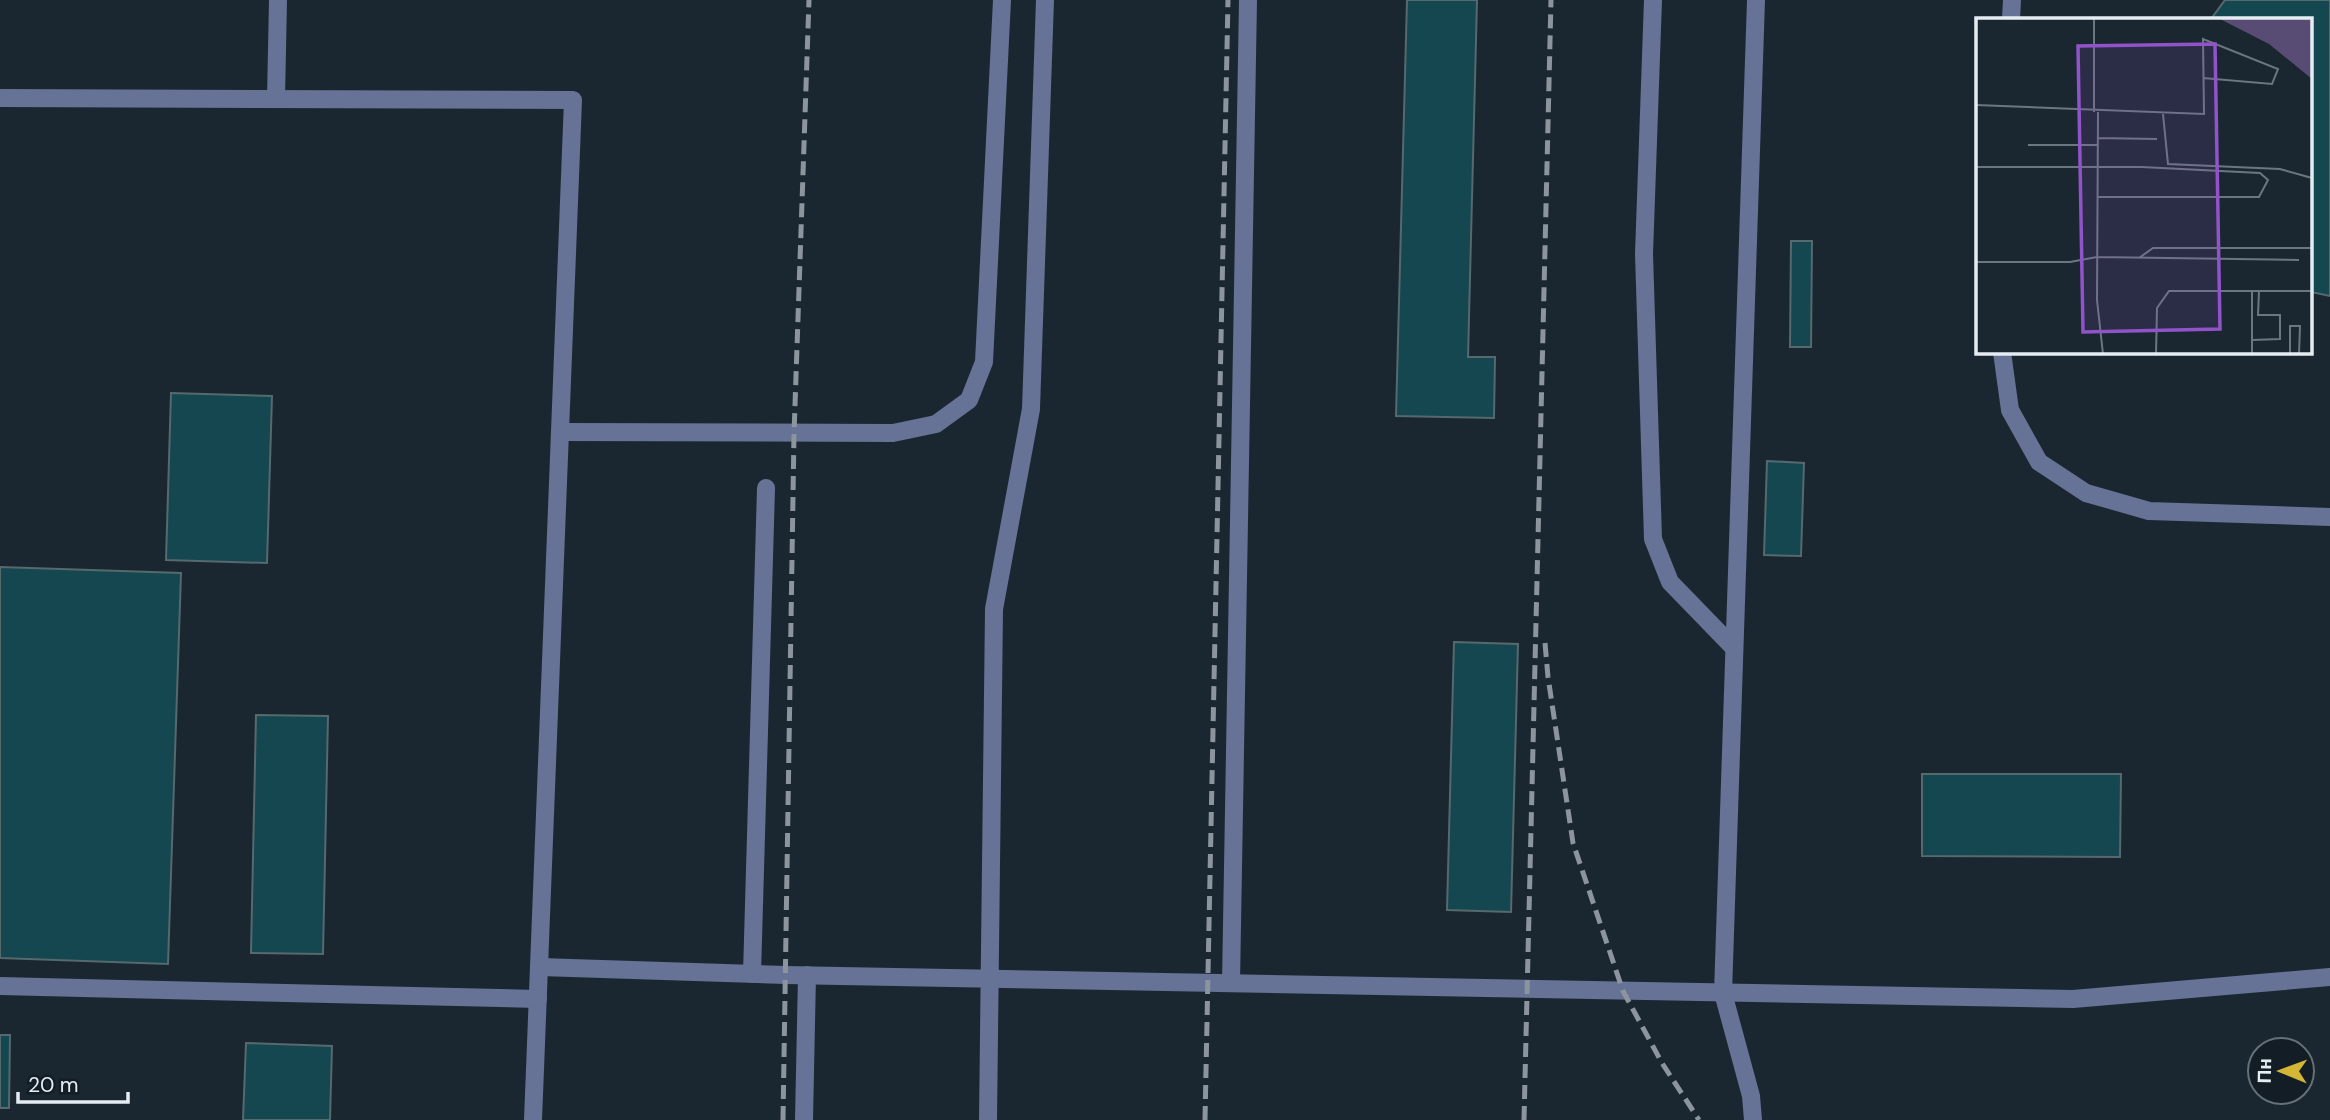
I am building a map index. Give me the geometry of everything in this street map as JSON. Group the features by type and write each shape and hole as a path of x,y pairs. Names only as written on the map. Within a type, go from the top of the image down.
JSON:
{"lane":[{"path":"276,99 278,0"},
{"path":"561,432 892,433 936,424 969,400 984,362 1002,0"},
{"path":"988,1120 994,609 1031,409 1045,0"},
{"path":"1231,983 1248,0"},
{"path":"1653,0 1644,254 1653,539 1670,582 1734,648"},
{"path":"1753,1120 1751,1097 1723,993 1756,0"},
{"path":"2011,18 2012,0"},
{"path":"0,98 573,100 533,1120"},
{"path":"2002,354 2010,410 2039,462 2086,494 2149,511 2330,517"},
{"path":"752,974 766,488"},
{"path":"540,967 752,974 2073,999 2330,977"},
{"path":"804,1120 807,975"},
{"path":"0,986 538,999"}],"building":[{"path":"1407,0 1477,0 1468,357 1495,357 1494,418 1396,416"},
{"path":"2225,0 2330,0 2330,296 2312,292 2312,18 2212,18"},
{"path":"1791,241 1812,241 1811,347 1790,347"},
{"path":"171,393 272,396 267,563 166,560"},
{"path":"1767,461 1804,463 1801,556 1764,555"},
{"path":"0,567 181,573 168,964 0,958"},
{"path":"1454,642 1518,644 1511,912 1447,910"},
{"path":"256,715 328,716 323,954 251,953"},
{"path":"1922,774 2121,774 2120,857 1922,856"},
{"path":"0,1035 10,1035 9,1108 0,1108"},
{"path":"246,1043 332,1046 330,1120 243,1120"}],"railway":[{"path":"783,1120 794,434 809,0"},
{"path":"1205,1120 1228,0"},
{"path":"1524,1120 1551,0"},
{"path":"1545,643 1573,843 1623,991 1662,1063 1699,1120"}]}
